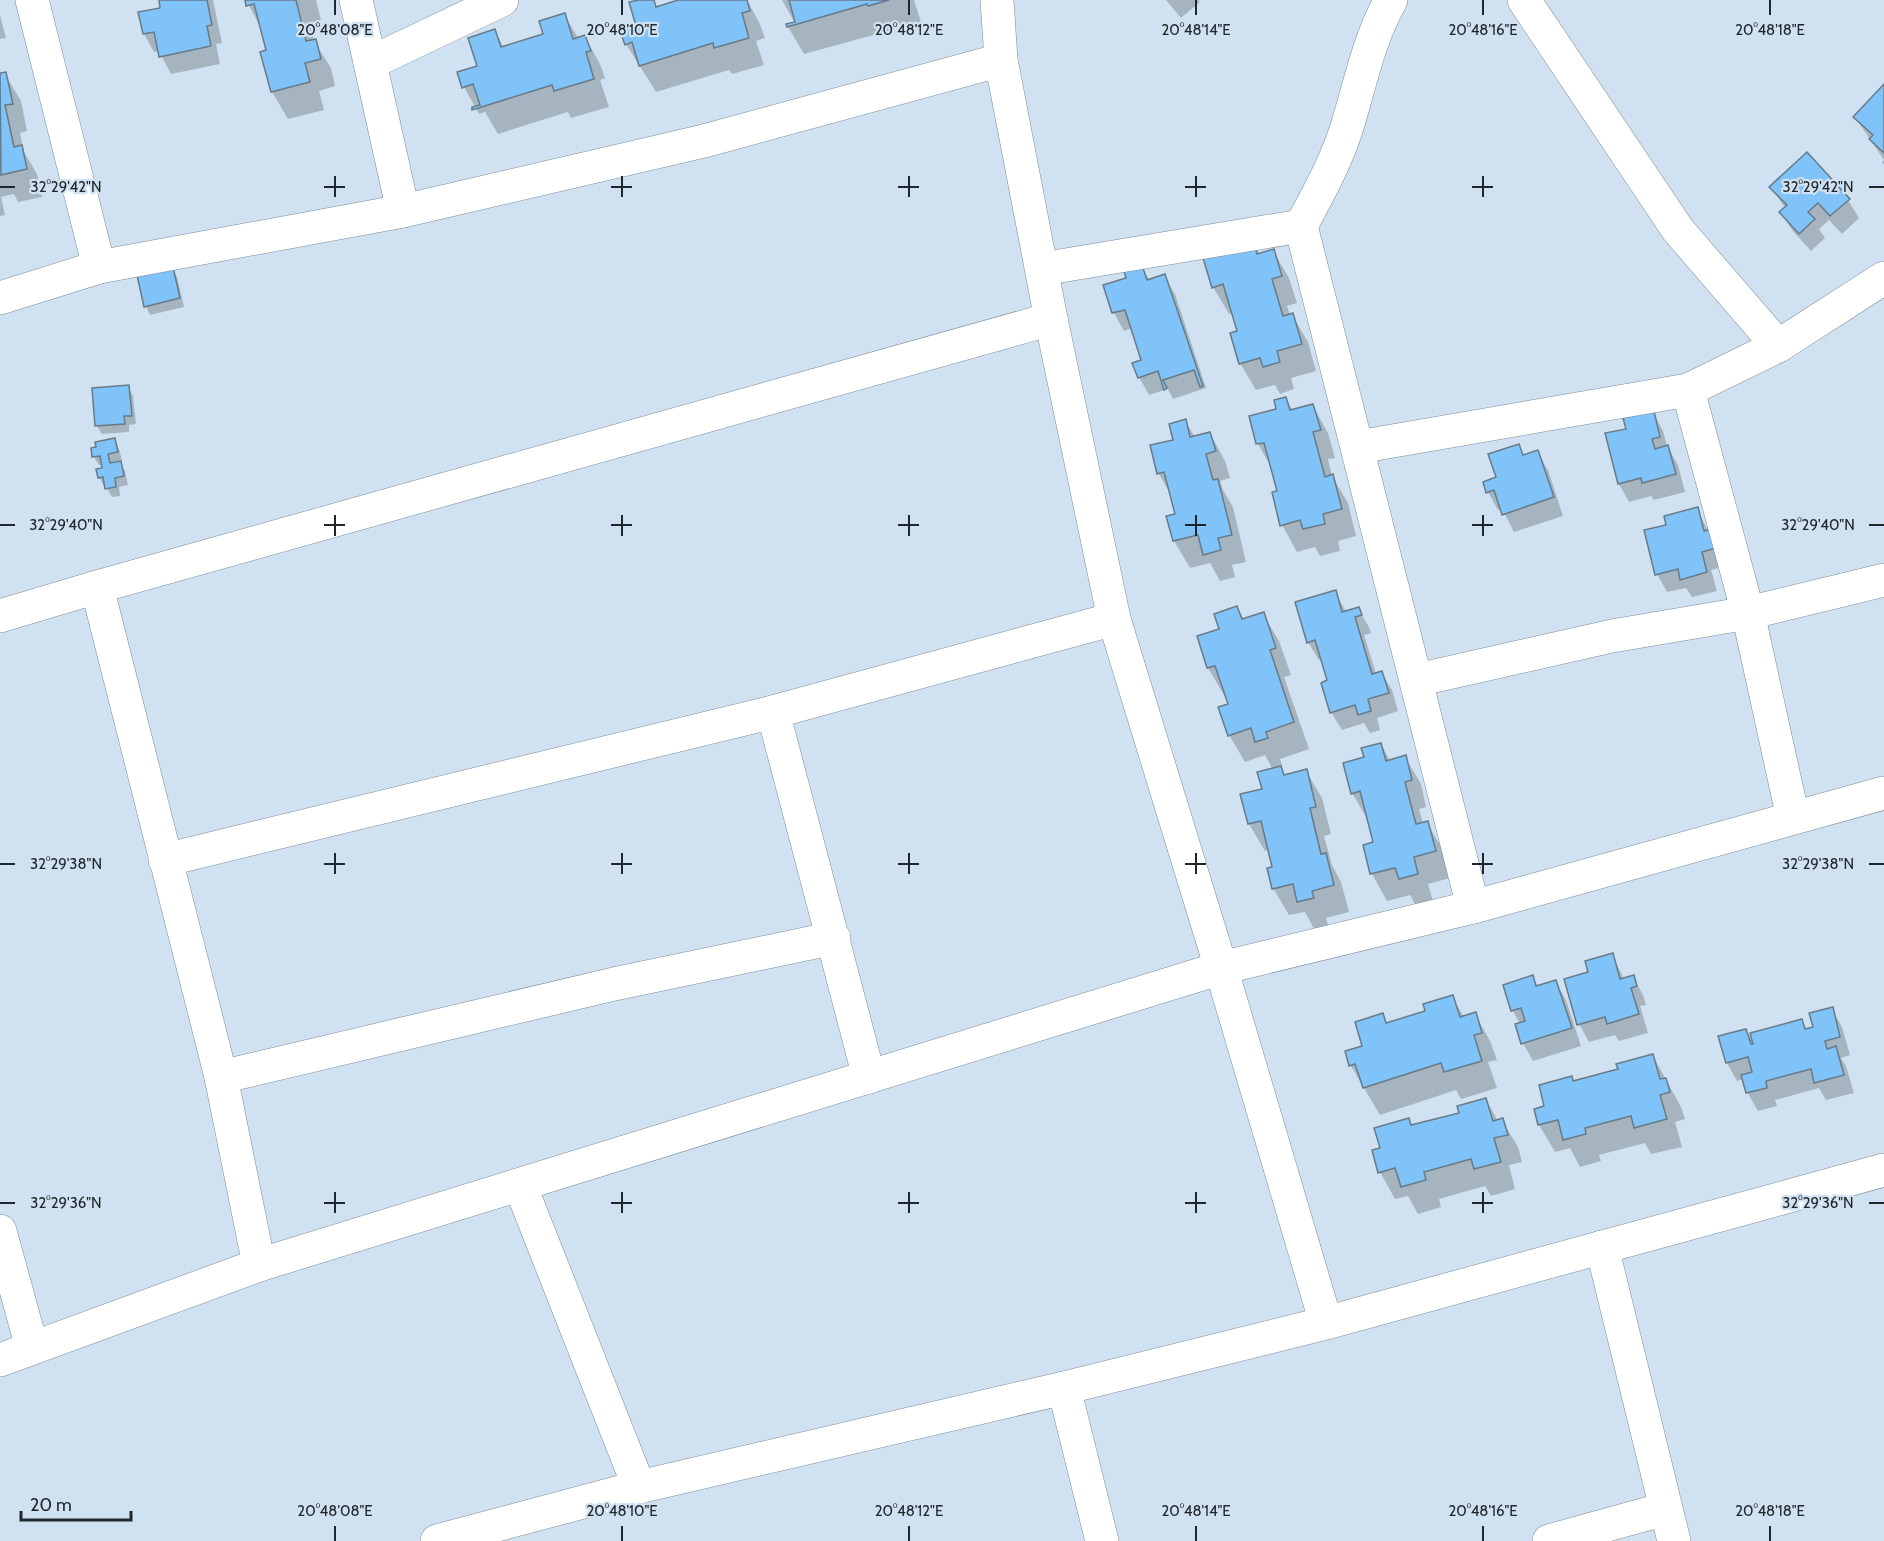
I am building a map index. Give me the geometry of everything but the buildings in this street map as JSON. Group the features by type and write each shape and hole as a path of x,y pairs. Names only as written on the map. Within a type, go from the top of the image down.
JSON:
{"street":[{"path":"32,0 99,267"},
{"path":"356,0 403,211"},
{"path":"370,63 502,0"},
{"path":"997,0 1001,60 1051,320 1114,619 1221,968 1326,1323"},
{"path":"1391,0 1380,19 1374,36 1334,163 1301,226 1473,906"},
{"path":"1524,0 1678,230 1778,346"},
{"path":"0,298 99,267 403,211 704,141 1001,60"},
{"path":"1042,269 1301,226"},
{"path":"1358,447 1688,390 1778,346 1884,278"},
{"path":"0,616 1051,320"},
{"path":"1688,390 1748,613 1793,818"},
{"path":"1417,680 1612,636 1748,613 1884,580"},
{"path":"97,587 221,1077 259,1265"},
{"path":"165,860 773,712 1114,619"},
{"path":"773,712 869,1077"},
{"path":"0,1360 259,1265 1221,968 1473,906 1884,793"},
{"path":"221,1077 614,984 834,938"},
{"path":"437,1541 639,1487 1064,1388 1326,1323 1884,1170"},
{"path":"520,1185 639,1487"},
{"path":"0,1231 32,1348"},
{"path":"1602,1247 1674,1541"},
{"path":"1064,1388 1101,1541"},
{"path":"1549,1541 1665,1509"}]}
